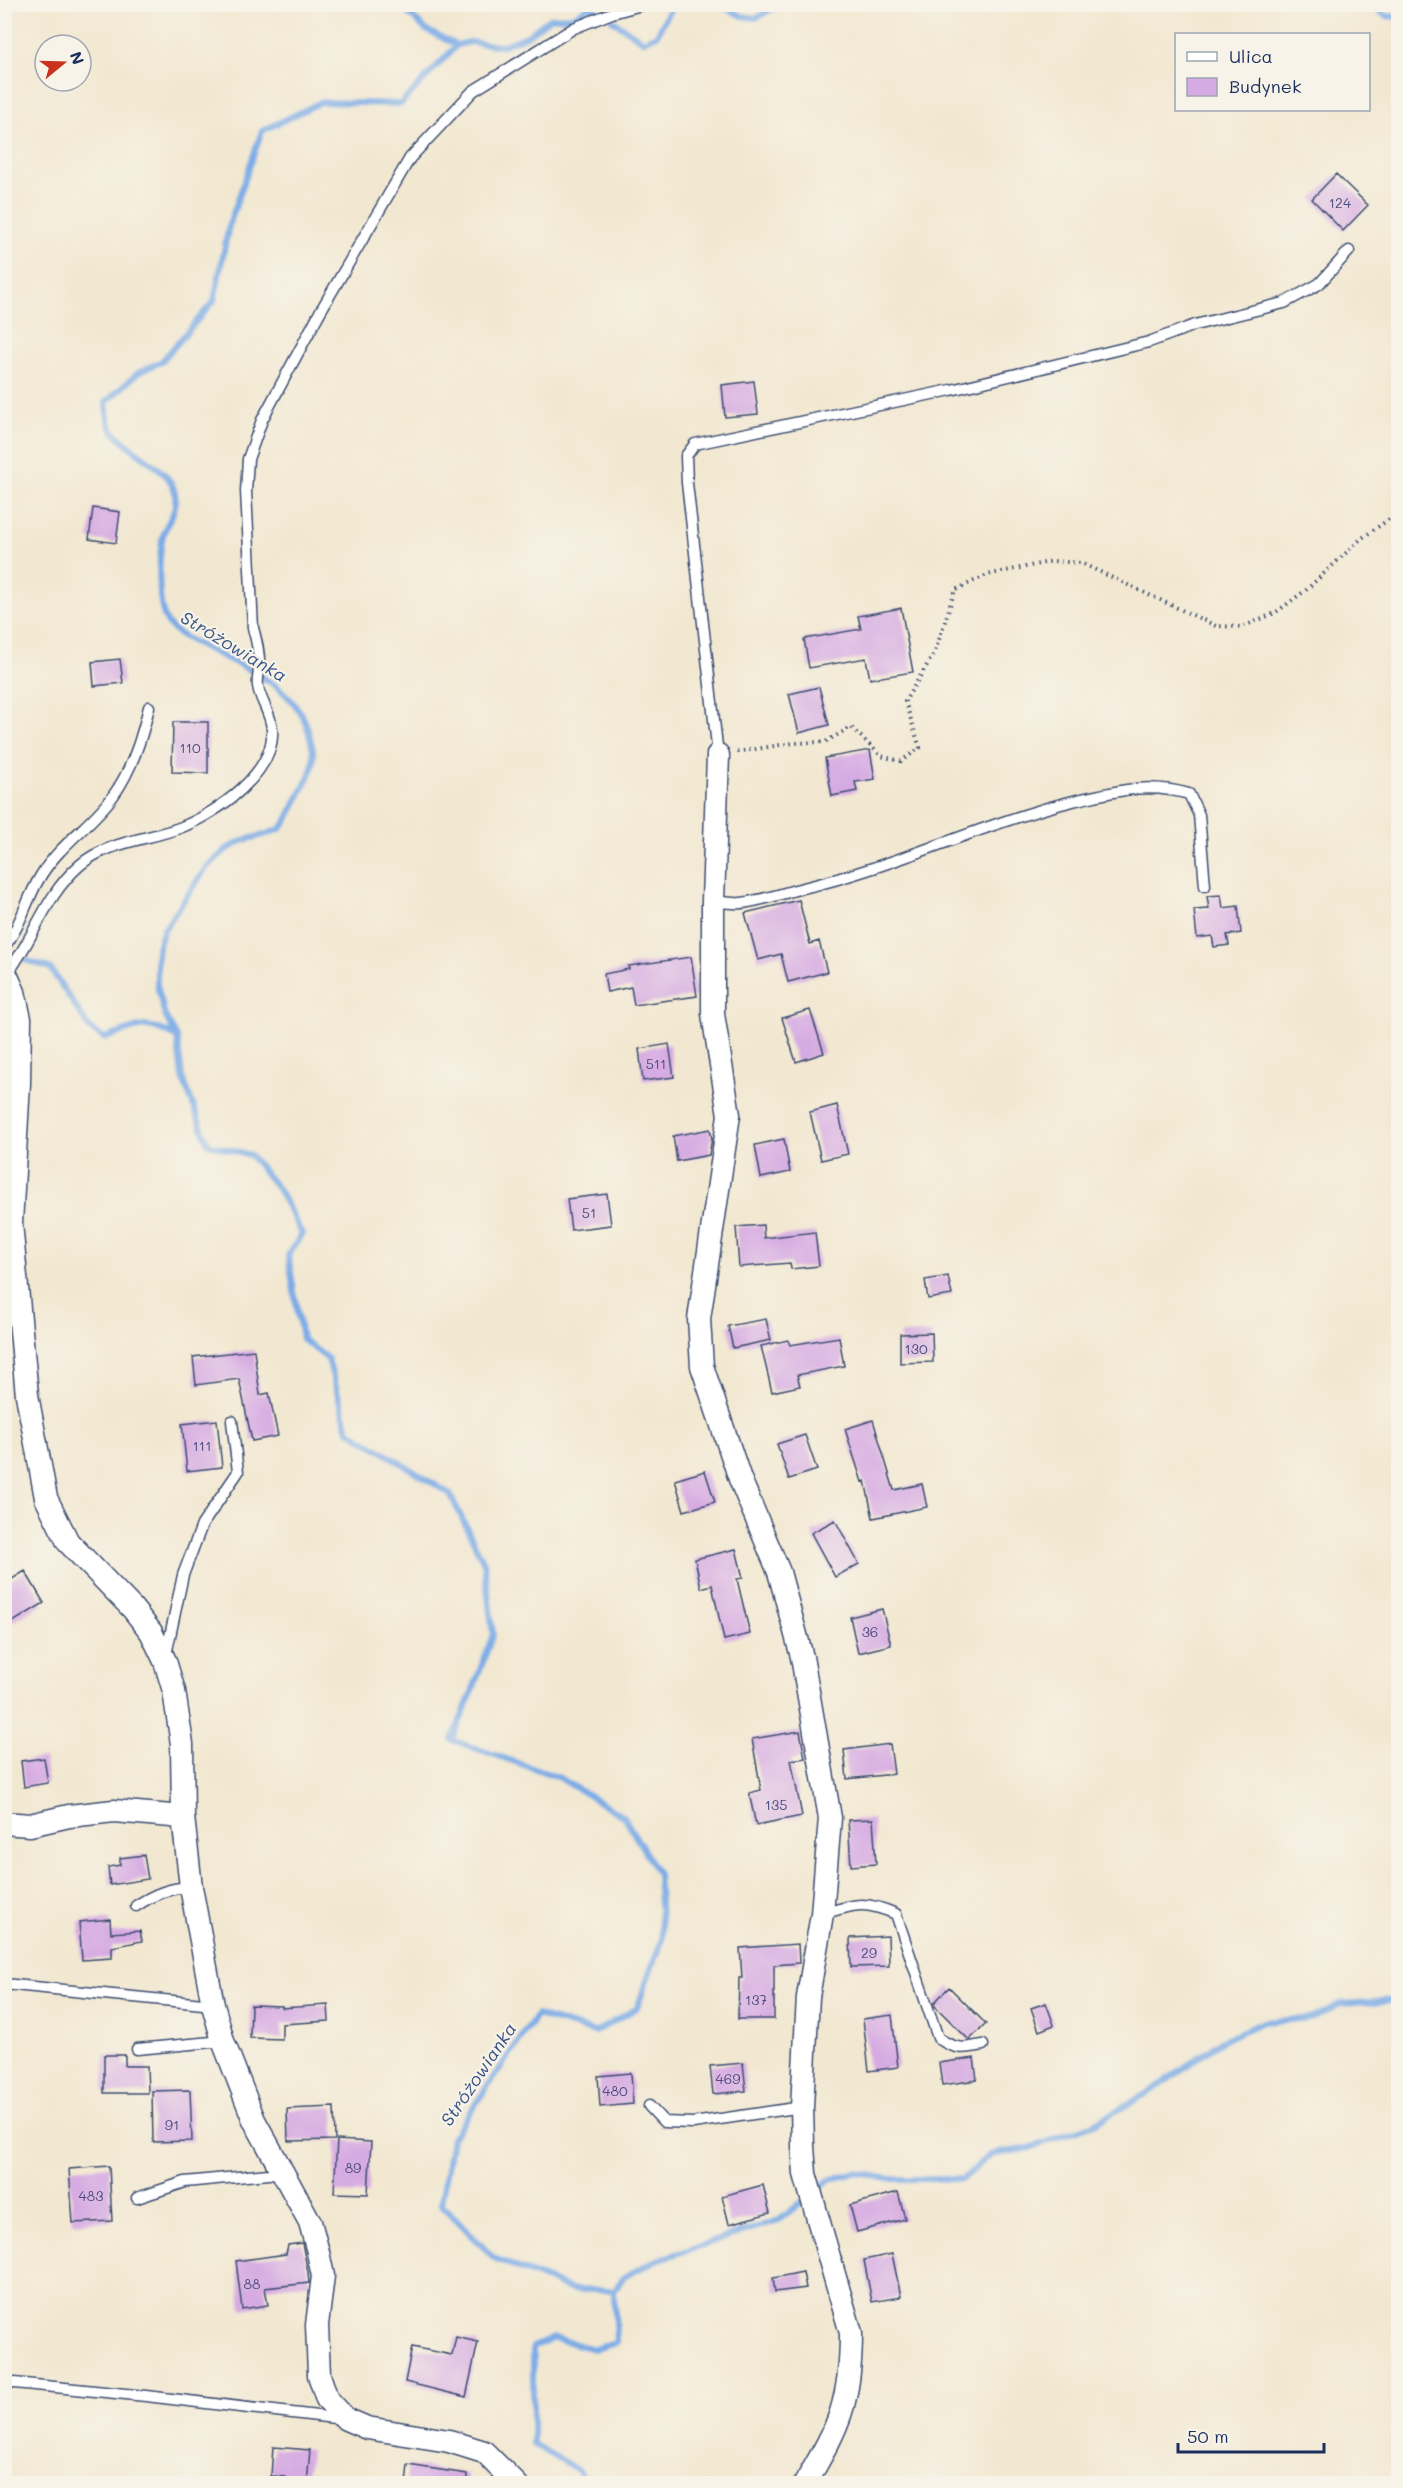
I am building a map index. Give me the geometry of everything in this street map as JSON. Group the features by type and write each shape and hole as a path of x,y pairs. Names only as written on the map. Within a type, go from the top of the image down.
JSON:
{"street":[{"path":"718,755 713,901 713,1014 729,1115 699,1319 702,1366 740,1479 779,1572 802,1657 830,1818 822,1914 808,1997 802,2107 803,2146 807,2181 851,2333 851,2356 841,2412 805,2484"},
{"path":"6,972 14,992 20,1019 19,1083 10,1223 27,1395 45,1498 68,1542 132,1608 151,1632 165,1661 174,1691 182,1744 183,1817 191,1887 213,2005 223,2041 254,2120 280,2170 296,2193 309,2222 318,2252 323,2276 317,2325 319,2375 327,2399 346,2419 367,2428 449,2441 484,2452 516,2484"},
{"path":"4,1823 30,1825 69,1816 114,1811 183,1817"}],"lane":[{"path":"6,972 16,962 55,891 81,864 119,844 182,827 212,811 248,784 268,757 272,730 267,708 257,684 259,647 253,628 246,491 248,459 272,400 320,312 410,158 473,91 574,28 612,13 645,4"},
{"path":"718,755 687,483 686,456 695,444 951,390 1149,342 1195,325 1284,303 1319,284 1349,251"},
{"path":"4,946 13,936 40,877 65,844 113,796 140,745 149,707"},
{"path":"713,901 740,903 828,882 894,863 986,828 1053,806 1123,790 1165,787 1189,794 1199,815 1205,886"},
{"path":"165,1661 183,1575 202,1525 238,1472 232,1421"},
{"path":"136,1906 155,1893 191,1887"},
{"path":"822,1914 851,1905 875,1905 896,1914 938,2038 952,2048 983,2045"},
{"path":"4,1984 213,2005"},
{"path":"137,2049 223,2041"},
{"path":"649,2106 664,2122 693,2123 802,2107"},
{"path":"137,2198 185,2182 269,2174 280,2170"},
{"path":"4,2382 346,2419"}],"path":[{"path":"718,755 793,744 825,742 850,727 881,756 901,761 920,748 905,701 935,652 955,590 987,575 1053,561 1081,563 1216,626 1242,627 1275,613 1306,590 1362,537 1398,513"}],"building":[{"path":"1336,174 1368,205 1343,231 1312,199"},
{"path":"754,381 758,414 725,417 722,385"},
{"path":"93,508 120,512 116,543 89,539"},
{"path":"901,608 913,672 870,679 866,658 809,668 804,639 861,629 858,616"},
{"path":"120,659 123,683 94,686 92,662"},
{"path":"819,687 829,725 799,733 789,694"},
{"path":"173,722 208,722 208,773 172,772"},
{"path":"870,750 875,779 855,782 857,791 832,796 825,758"},
{"path":"1221,895 1223,908 1238,906 1241,933 1227,935 1229,945 1214,947 1212,936 1197,938 1194,910 1209,909 1207,896"},
{"path":"799,900 810,944 819,941 827,972 788,982 781,954 758,960 745,913"},
{"path":"691,957 697,996 634,1005 631,987 607,992 604,974 629,969 628,966"},
{"path":"810,1010 824,1053 796,1062 782,1018"},
{"path":"669,1044 674,1077 643,1081 639,1049"},
{"path":"837,1105 848,1154 821,1160 810,1112"},
{"path":"710,1129 712,1139 709,1155 677,1161 673,1136"},
{"path":"784,1139 790,1172 761,1178 755,1145"},
{"path":"607,1194 611,1225 571,1230 567,1199"},
{"path":"763,1225 764,1238 815,1232 819,1266 791,1269 790,1263 739,1267 736,1227"},
{"path":"948,1276 952,1295 928,1299 925,1280"},
{"path":"766,1319 771,1340 733,1348 728,1326"},
{"path":"932,1333 933,1362 900,1363 900,1334"},
{"path":"839,1337 844,1366 797,1375 800,1386 772,1392 761,1346 788,1340 790,1345"},
{"path":"254,1350 260,1395 269,1393 278,1436 252,1441 239,1379 196,1385 193,1357"},
{"path":"217,1420 222,1467 187,1471 182,1424"},
{"path":"873,1420 894,1490 922,1484 927,1507 873,1518 865,1481 862,1482 845,1429"},
{"path":"805,1435 817,1470 789,1479 777,1444"},
{"path":"705,1471 715,1502 684,1511 675,1480"},
{"path":"835,1520 859,1564 835,1577 811,1533"},
{"path":"736,1549 743,1578 737,1579 750,1634 724,1640 712,1585 701,1588 695,1559"},
{"path":"25,1571 44,1603 13,1622 4,1608 4,1584"},
{"path":"882,1609 891,1645 858,1653 850,1617"},
{"path":"800,1731 805,1758 791,1760 802,1816 756,1825 749,1793 761,1790 752,1739"},
{"path":"890,1744 894,1774 847,1779 844,1750"},
{"path":"44,1758 48,1783 24,1787 21,1761"},
{"path":"873,1819 876,1864 851,1866 848,1820"},
{"path":"144,1855 148,1879 110,1885 108,1867 120,1865 120,1858"},
{"path":"110,1919 111,1933 140,1931 142,1941 112,1947 112,1958 82,1960 79,1922"},
{"path":"888,1936 889,1966 851,1967 850,1938"},
{"path":"798,1944 799,1963 774,1965 774,2019 738,2019 739,1978 742,1978 740,1948"},
{"path":"949,1987 986,2024 969,2040 935,2006 934,2003"},
{"path":"1046,2003 1054,2025 1039,2031 1031,2008"},
{"path":"251,2005 282,2006 282,2008 328,2005 329,2021 282,2024 282,2039 250,2038"},
{"path":"892,2015 898,2067 869,2071 863,2019"},
{"path":"104,2055 125,2055 125,2066 147,2066 148,2093 104,2093"},
{"path":"974,2058 977,2080 942,2085 939,2063"},
{"path":"743,2063 746,2091 713,2094 710,2066"},
{"path":"631,2073 633,2104 600,2107 598,2076"},
{"path":"190,2090 192,2141 153,2142 152,2091"},
{"path":"334,2107 335,2140 288,2141 287,2109"},
{"path":"337,2140 371,2142 368,2194 334,2193"},
{"path":"109,2166 112,2221 73,2223 69,2169"},
{"path":"763,2185 770,2213 729,2224 722,2196"},
{"path":"898,2192 905,2219 857,2232 850,2205"},
{"path":"302,2243 309,2283 265,2288 268,2305 242,2309 236,2261 286,2254 288,2245"},
{"path":"892,2254 901,2297 872,2302 864,2260"},
{"path":"803,2272 806,2288 775,2292 773,2278"},
{"path":"456,2337 478,2342 466,2397 405,2382 412,2347 452,2355"},
{"path":"273,2447 310,2450 307,2484 284,2484 285,2477 271,2476"},
{"path":"408,2465 467,2474 467,2484 406,2484"}],"waterway":[{"name":"Stróżowianka","path":"399,4 426,30 457,45 401,104 321,102 262,131 229,225 214,301 162,361 138,373 106,402 108,420 112,429 166,476 175,493 175,508 164,533 160,559 160,597 169,625 185,638 252,671 283,692 295,704 304,719 313,754 313,764 308,777 286,822 280,829 244,840 227,849 206,868 163,931 157,951 157,985 165,1016 177,1037 182,1076 208,1144 250,1155 279,1190 302,1234 288,1255 302,1339 328,1359 348,1430 450,1494 484,1563 493,1634 452,1740 558,1777 624,1817 658,1874 662,1939 637,2008 595,2032 537,2015 452,2138 441,2204 494,2258 572,2290 614,2290 616,2343 594,2349 554,2338 533,2347 533,2444 578,2470 586,2484"},
{"path":"612,20 643,41 657,35 670,9 681,4"},
{"path":"718,4 742,16 756,18 781,4"},
{"path":"1368,4 1386,16 1398,17"},
{"path":"457,45 470,42 501,46 527,36 550,18 573,17 588,7 596,10"},
{"path":"25,960 50,968 90,1029 104,1038 133,1028 147,1026 155,1027 176,1037"},
{"path":"816,2190 829,2180 855,2172 888,2179 963,2179 990,2155 1030,2148 1094,2124 1156,2088 1223,2040 1263,2022 1313,2018 1340,2004 1398,2000"},
{"path":"614,2290 624,2277 654,2261 779,2220 808,2197"}]}
